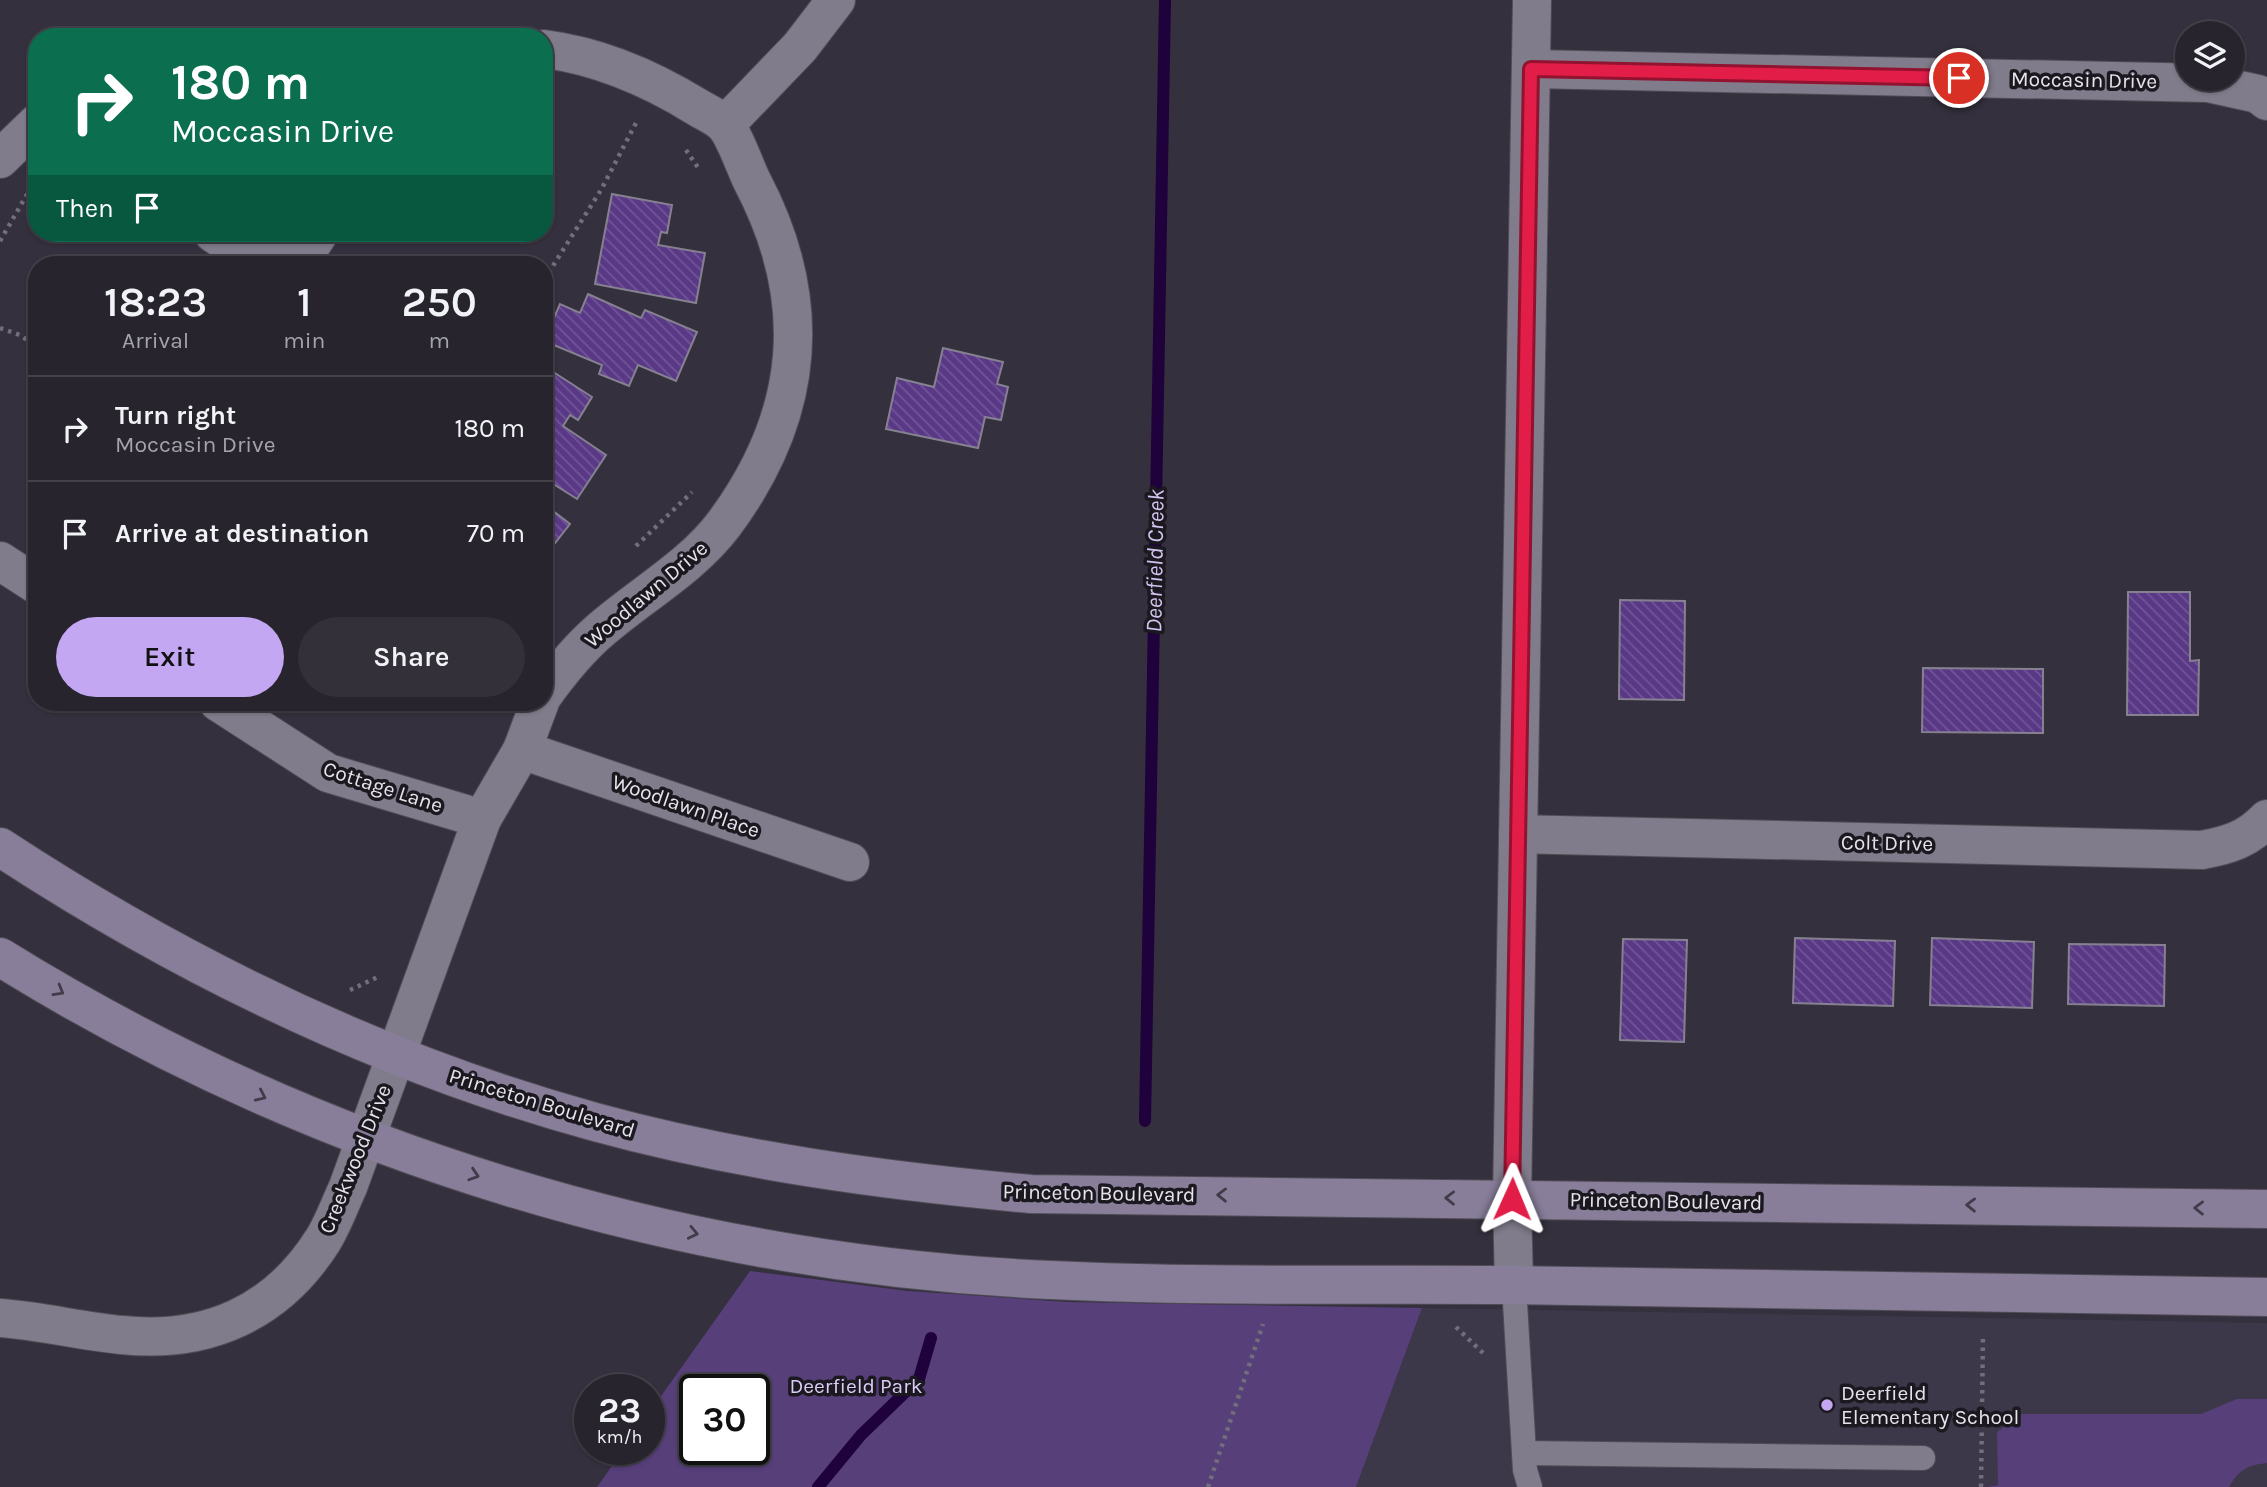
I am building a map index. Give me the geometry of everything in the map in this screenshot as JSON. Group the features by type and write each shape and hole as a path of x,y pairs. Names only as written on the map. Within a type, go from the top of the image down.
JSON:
{"street":[{"path":"553,51 612,65 674,93 725,125 800,47 836,0"},
{"path":"1514,1286 1512,1199 1532,0"},
{"name":"Moccasin Drive","path":"1531,69 2208,83 2263,97"},
{"name":"Woodlawn Drive","path":"553,682 566,664 596,634 693,557 723,525 759,471 783,412 795,344 788,277 769,213 725,125"},
{"path":"0,159 28,132"},
{"path":"226,242 249,256"},
{"path":"0,561 28,579"},
{"name":"Cottage Lane","path":"232,711 328,773 482,819"},
{"path":"396,1055 482,819 522,750 537,711"},
{"name":"Woodlawn Place","path":"522,750 850,862"},
{"name":"Colt Drive","path":"1518,834 2202,850 2230,845 2260,826"},
{"name":"Princeton Boulevard","path":"0,847 133,930 296,1013 465,1082 595,1122 706,1149 907,1183 1031,1194 2267,1209"},
{"path":"0,957 104,1018 252,1092 365,1140 496,1183 630,1220 837,1260 1048,1280 2267,1297"},
{"name":"Creekwood Drive","path":"0,1318 47,1322 121,1335 167,1337 223,1327 269,1301 302,1269 324,1239 365,1140 396,1055"}],"lane":[{"path":"1514,1286 1524,1453 1530,1487"},
{"path":"1524,1453 1923,1458"}],"path":[{"path":"553,266 601,190 641,113"},
{"path":"678,140 701,172"},
{"path":"0,241 28,197"},
{"path":"0,328 28,341"},
{"path":"635,547 701,483"},
{"path":"1208,1487 1264,1320"},
{"path":"1981,1487 1983,1332"}],"shaded area":[{"name":"Deerfield Elementary School","path":"1422,1308 2267,1323 2267,1487 1356,1487"}],"green space":[{"name":"Deerfield Park","path":"750,1271 908,1291 1067,1302 1422,1308 1356,1487 597,1487 613,1465 665,1465 665,1391"},
{"path":"2237,1399 2267,1399 2267,1463 2244,1469 2229,1487 1988,1487 1998,1485 1997,1432 2022,1414 2201,1414"}],"building":[{"path":"612,194 672,205 667,233 661,232 658,245 705,253 696,303 595,284"},
{"path":"588,294 641,318 645,310 697,332 676,381 638,365 629,386 599,374 602,365 553,345 553,320 560,304 580,313"},
{"path":"943,348 1003,362 997,384 1008,387 1001,420 985,417 978,448 886,429 897,378 934,387"},
{"path":"553,372 592,397 578,420 570,415 563,426 606,455 577,499 553,484"},
{"path":"553,511 570,524 553,546"},
{"path":"2128,592 2190,592 2190,661 2199,660 2198,715 2127,715"},
{"path":"1620,600 1685,601 1684,700 1619,699"},
{"path":"1923,668 2043,669 2043,733 1922,732"},
{"path":"1795,938 1895,941 1893,1006 1793,1003"},
{"path":"1932,938 2034,942 2032,1008 1930,1005"},
{"path":"1623,939 1687,940 1684,1042 1620,1040"},
{"path":"2069,944 2165,945 2164,1006 2068,1004"}],"waterway":[{"name":"Deerfield Creek","path":"1145,1121 1165,0"},
{"name":"Deerfield Creek","path":"818,1487 861,1435 919,1379 931,1338"}],"place":[{"name":"Deerfield Elementary School","path":"1827,1405"}],"route":[{"path":"1512,1199 1531,69 1959,78"}]}
